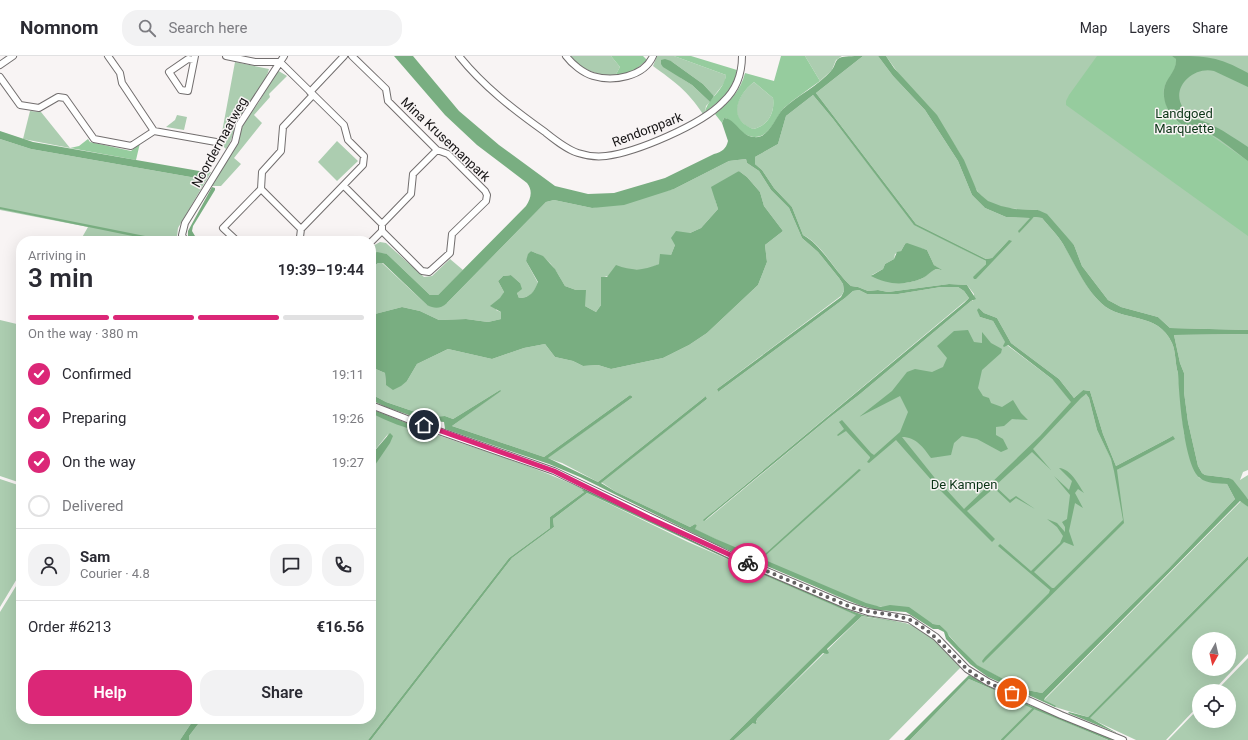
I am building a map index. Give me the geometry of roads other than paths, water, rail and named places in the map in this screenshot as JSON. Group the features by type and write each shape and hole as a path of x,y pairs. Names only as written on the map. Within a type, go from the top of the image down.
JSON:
{"street":[{"path":"0,65 13,56"},
{"path":"108,56 120,73 122,83 154,131"},
{"path":"226,56 255,62 280,62 344,125 348,140 364,156 363,165 301,229 300,236"},
{"name":"Noordermaatweg","path":"182,236 184,226 234,142 239,125 284,56"},
{"path":"232,236 223,228 261,189 262,172 281,151 283,127 344,56"},
{"name":"Mina Krusemanpark","path":"352,56 386,89 388,101 437,150 448,154 485,191 487,195 486,201 452,234 450,253 429,272 422,271 382,232"},
{"name":"Rendorppark","path":"459,56 489,88 521,115 562,144 578,153 595,156 619,153 645,145 674,133 707,115 723,102 735,88 741,71 742,56"},
{"path":"566,56 581,70 593,76 621,78 645,68 653,56"},
{"path":"194,58 188,91 181,90 169,72 188,59 194,58"},
{"path":"0,77 20,105 38,108 58,97 64,98 92,138 128,146 154,131 216,142"},
{"path":"376,237 382,232 382,224 410,194 413,174 437,150"},
{"path":"344,186 382,224"},
{"path":"261,189 301,229"},
{"path":"376,407 433,429 554,471 724,552 846,605 868,612 910,619 936,637 967,669 988,682 1061,715 1123,740"}],"waterway":[{"path":"1001,693 1034,708"},
{"path":"1002,740 1034,708 1111,740"}],"park label":[{"name":"Landgoed Marquette","path":"1184,120"},
{"name":"De Kampen","path":"964,484"}]}
